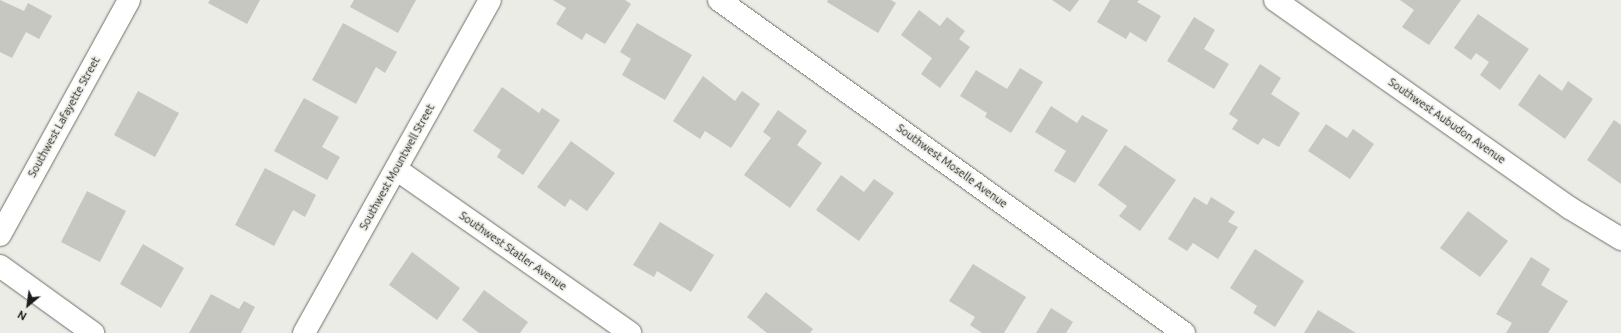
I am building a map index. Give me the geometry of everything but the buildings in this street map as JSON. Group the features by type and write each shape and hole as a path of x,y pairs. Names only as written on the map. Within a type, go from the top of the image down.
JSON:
{"street":[{"name":"Southwest Lafayette Street","path":"0,235 129,0"},
{"name":"Southwest Mountwell Street","path":"304,333 490,0"},
{"name":"Southwest Moselle Avenue","path":"720,0 1184,333"},
{"name":"Southwest Aubudon Avenue","path":"1275,0 1570,208 1621,239"},
{"name":"Southwest Statler Avenue","path":"396,169 630,333"},
{"path":"0,266 93,333"}]}
